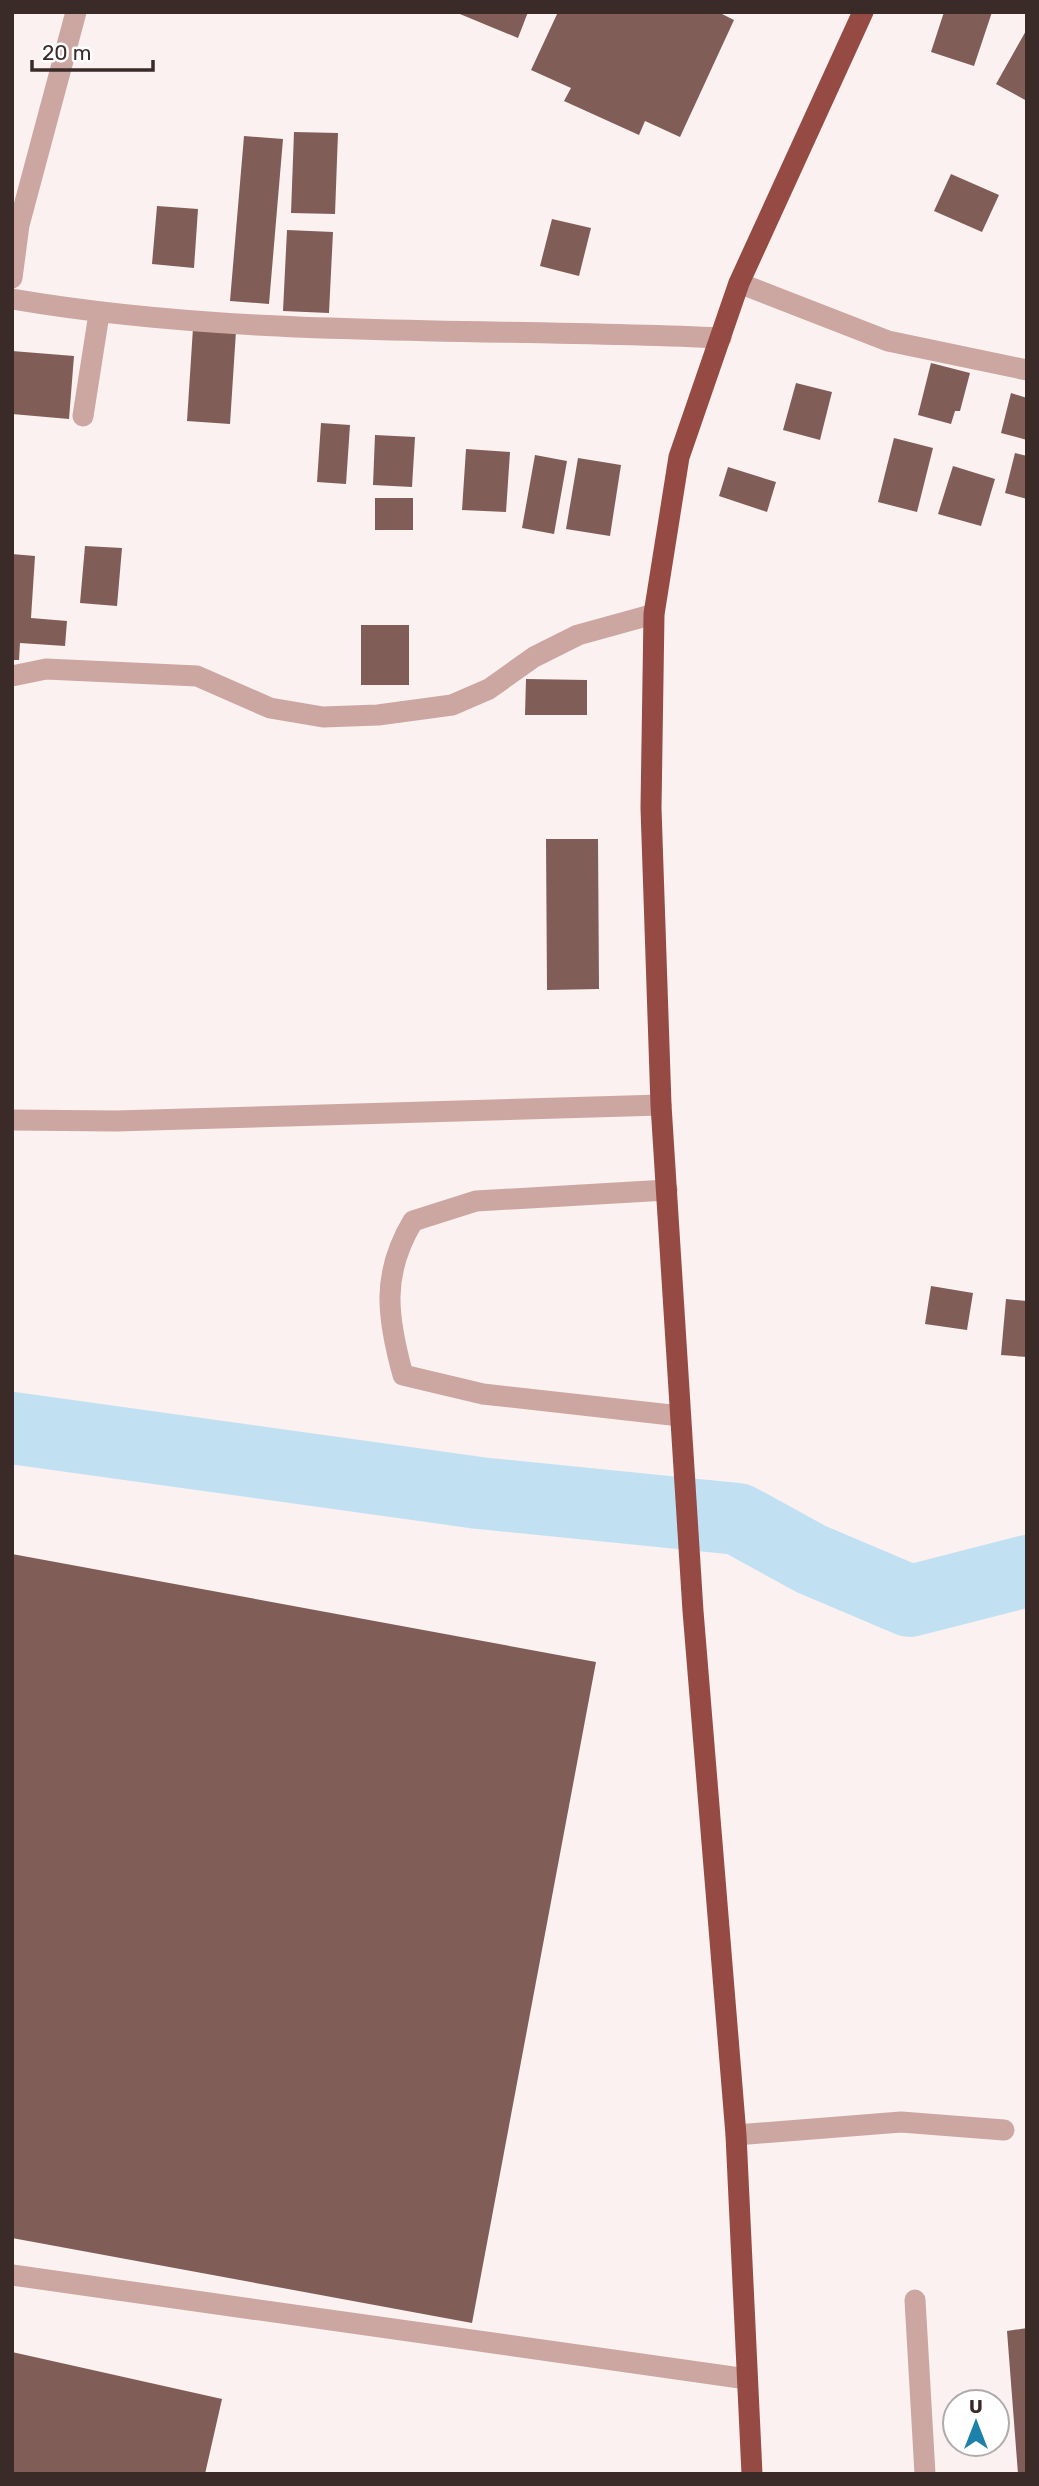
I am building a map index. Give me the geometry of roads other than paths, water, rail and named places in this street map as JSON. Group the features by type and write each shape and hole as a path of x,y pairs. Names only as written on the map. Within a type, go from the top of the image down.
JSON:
{"highway":[{"path":"752,2474 736,2135 693,1611 661,1105 651,808 654,614 679,457 739,283 856,15"}],"street":[{"path":"12,278 19,225 76,12"},
{"path":"739,283 888,341 1027,370"},
{"path":"12,299 99,314 273,326 592,332 721,338"},
{"path":"83,416 99,314"},
{"path":"12,676 46,669 197,676 270,708 323,717 378,715 452,705 489,689 534,657 578,635 654,614"},
{"path":"12,1120 116,1121 661,1105"},
{"path":"667,1190 476,1201 413,1221 397,1247 391,1278 391,1331 403,1375 483,1394 680,1416"},
{"path":"736,2135 901,2122 1004,2130"},
{"path":"12,2275 747,2379"},
{"path":"915,2300 925,2474"}],"waterway":[{"path":"12,1428 479,1493 738,1519 811,1559 910,1601 1027,1571"}]}
